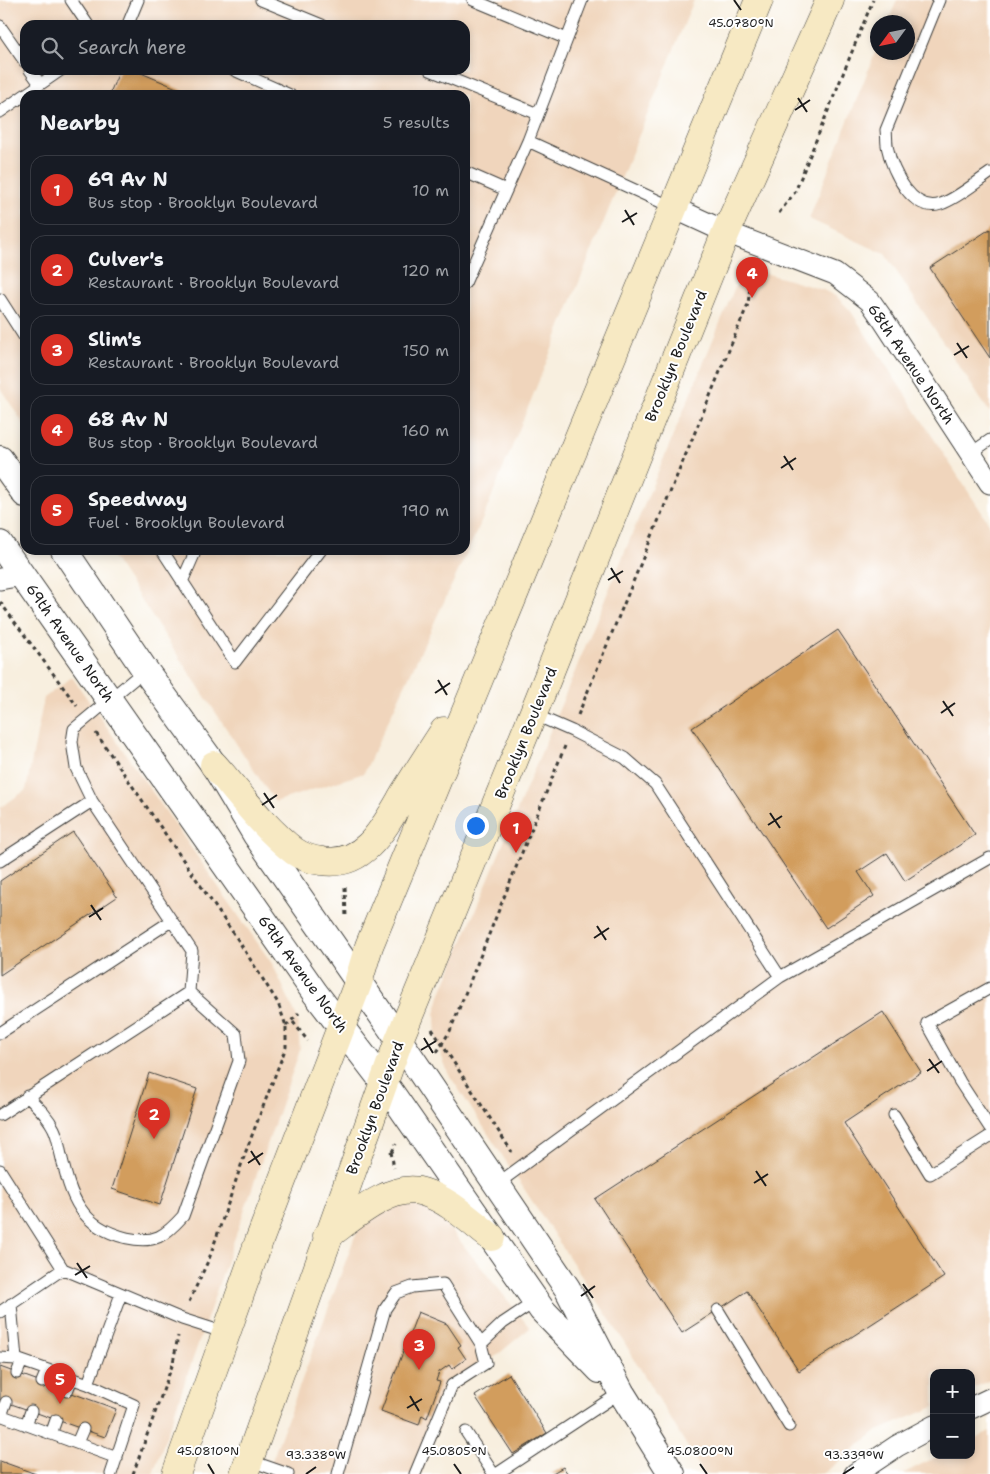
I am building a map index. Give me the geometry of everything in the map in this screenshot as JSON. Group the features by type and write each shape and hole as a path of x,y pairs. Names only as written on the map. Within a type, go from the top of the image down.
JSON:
{"main road":[{"path":"176,1474 226,1333 358,983 369,946 759,0"},
{"name":"Brooklyn Boulevard","path":"246,1467 327,1236 385,1084 399,1040 534,714 726,232 830,0"},
{"path":"214,764 273,831 295,851 313,860 332,863 351,858 364,851 378,836 482,670"},
{"path":"327,1236 373,1203 397,1192 422,1191 450,1205 491,1237"}],"street":[{"name":"68th Avenue North","path":"674,208 726,232 835,274 864,296 879,315 990,483"},
{"path":"0,459 20,487"},
{"name":"69th Avenue North","path":"0,544 11,577 109,700 340,1028 385,1084 542,1310 621,1392"},
{"name":"69th Avenue North","path":"67,555 145,670 214,764 256,835 399,1040 567,1288 621,1392 672,1474"},
{"path":"975,1406 990,1398"},
{"path":"855,1474 896,1446 930,1428"}],"lane":[{"path":"71,0 85,20"},
{"path":"130,20 138,0"},
{"path":"261,0 310,20"},
{"path":"473,0 567,39"},
{"path":"470,271 528,140 582,0"},
{"path":"939,0 886,130 888,150 898,176 914,198 924,205 942,204 990,173"},
{"path":"0,26 20,55"},
{"path":"34,75 40,84"},
{"path":"31,90 54,75"},
{"path":"245,75 279,90"},
{"path":"442,75 538,114"},
{"path":"0,112 20,98"},
{"path":"528,140 674,208"},
{"path":"470,174 506,190"},
{"path":"0,299 20,330"},
{"path":"971,453 990,440"},
{"path":"165,555 235,662 317,555"},
{"path":"182,582 194,555"},
{"path":"145,670 74,729 72,742 76,768 92,801 192,950 189,992"},
{"path":"534,714 572,730 625,758 655,784 780,977"},
{"path":"0,861 92,801"},
{"path":"497,1184 780,977 990,858"},
{"path":"0,1033 171,921"},
{"path":"990,988 927,1022 960,1082 990,1128"},
{"path":"27,1096 43,1112 54,1129 70,1193 85,1216 112,1234 142,1241 167,1234 183,1216 239,1061 236,1034 189,992"},
{"path":"0,1115 189,992"},
{"path":"894,1115 930,1174 990,1136"},
{"path":"0,1170 63,1269 182,1319 226,1333"},
{"path":"0,1312 63,1269"},
{"path":"338,1474 385,1309 396,1292 412,1287 444,1284 481,1344 486,1363 452,1385 415,1474"},
{"path":"94,1401 93,1387 121,1294"},
{"path":"481,1344 503,1323 536,1301"},
{"path":"11,1304 19,1360 17,1374"},
{"path":"718,1310 789,1426"},
{"path":"0,1358 19,1360 72,1378 134,1405 111,1474"},
{"path":"42,1382 47,1370"},
{"path":"67,1391 72,1378"},
{"path":"466,1432 493,1473 498,1473 621,1392"},
{"path":"6,1402 1,1415 117,1458"},
{"path":"26,1425 31,1411"},
{"path":"51,1434 56,1420"},
{"path":"77,1443 83,1429"},
{"path":"246,1467 288,1474"}],"path":[{"path":"779,213 795,192 873,0"},
{"path":"522,1166 442,1042 450,1031 748,304 751,279"},
{"path":"392,1152 395,1172"},
{"path":"133,1474 173,1363"}],"shaded area":[{"path":"0,0 694,0 470,546 470,90 20,90 20,418 0,388"},
{"path":"897,0 990,0 990,413 885,254 809,219 872,60 915,60 915,15 891,15"},
{"path":"765,273 823,290 837,297 850,310 990,525 990,1380 975,1387 975,1369 930,1369 930,1409 875,1432 823,1474 704,1474 618,1332 448,1073 436,1041 435,1014 441,993 735,287 748,278"},
{"path":"111,555 466,555 364,773 275,802"},
{"path":"72,677 273,965 297,1017 300,1050 153,1474 0,1474 0,808 26,790 44,698"},
{"path":"392,1204 419,1206 439,1215 530,1328 452,1392 421,1474 267,1474 355,1236 366,1219"},
{"path":"990,1431 990,1474 902,1474 932,1459 975,1459 975,1438"}],"building":[{"path":"118,75 146,75 181,90 111,90"},
{"path":"990,229 990,358 930,268"},
{"path":"838,630 975,835 905,881 887,853 858,872 874,896 826,928 692,728"},
{"path":"73,832 117,897 0,975 0,881"},
{"path":"883,1012 921,1072 844,1123 944,1277 799,1371 747,1291 682,1333 595,1199"},
{"path":"149,1073 197,1089 160,1205 112,1189"},
{"path":"418,1312 447,1324 461,1345 458,1347 466,1359 452,1369 449,1365 439,1372 436,1381 440,1382 427,1418 422,1415 419,1425 381,1411"},
{"path":"0,1367 116,1409 105,1437 0,1400"},
{"path":"509,1374 547,1433 513,1454 475,1396"},
{"path":"0,1461 36,1474 0,1474"},
{"path":"563,1467 568,1474 551,1474"}],"place":[{"name":"68 Av N","path":"752,298"},
{"name":"69 Av N","path":"516,853"},
{"name":"Culver's","path":"154,1139"},
{"name":"Slim's","path":"419,1370"},
{"name":"Speedway","path":"60,1404"}]}
